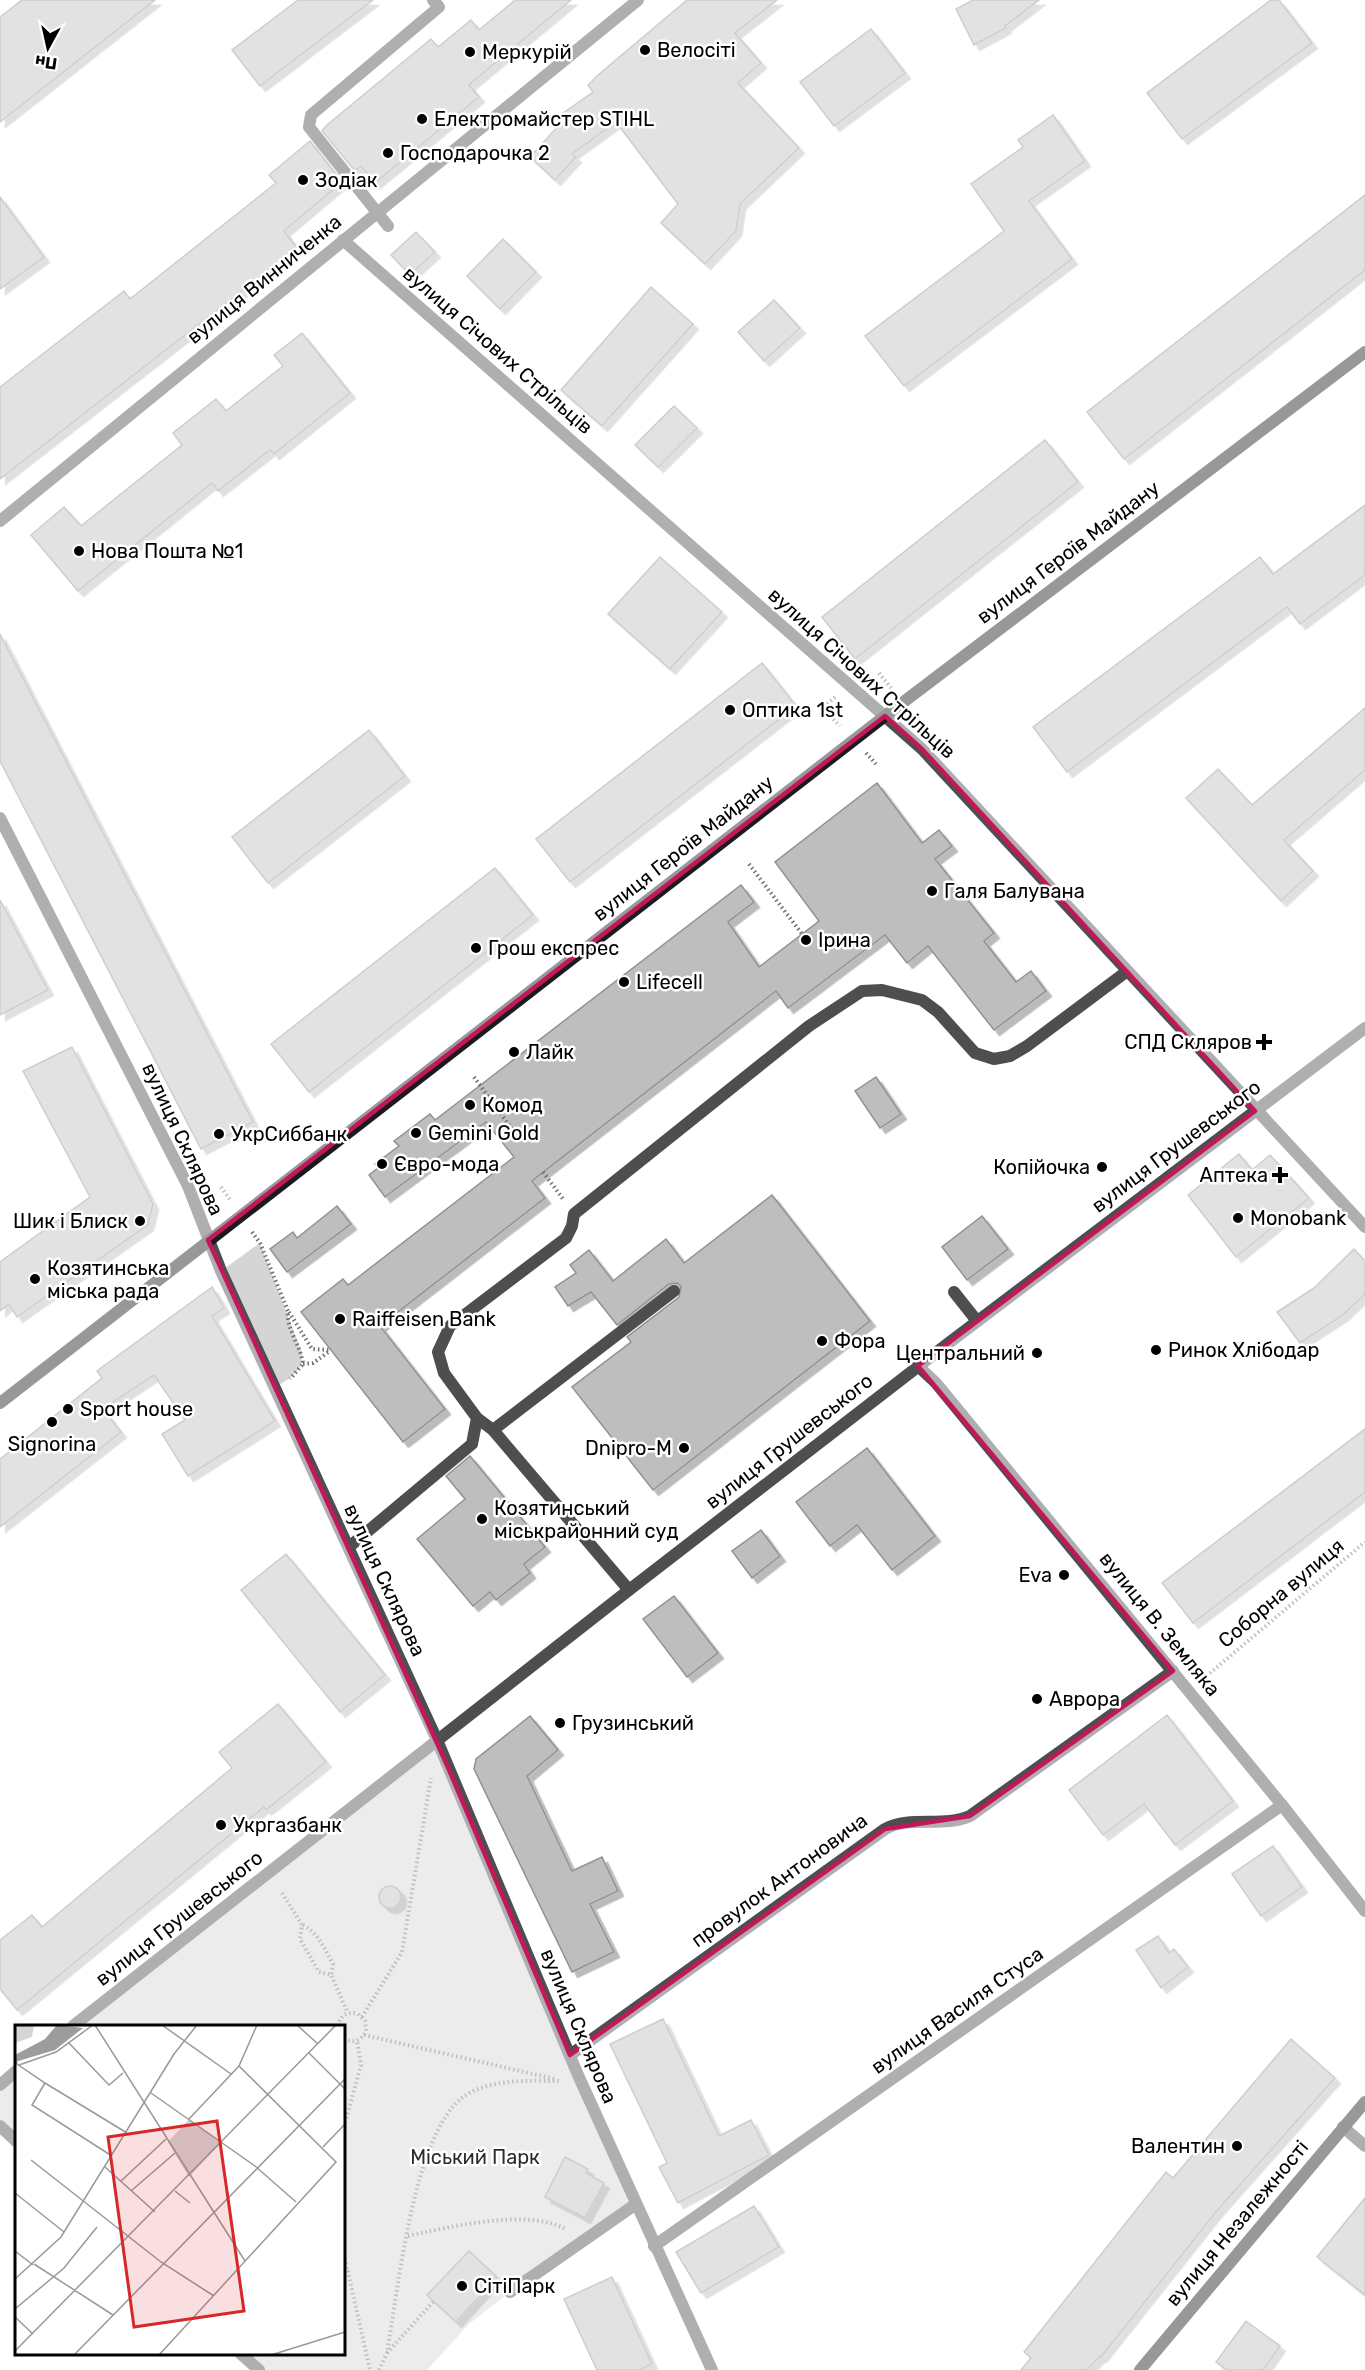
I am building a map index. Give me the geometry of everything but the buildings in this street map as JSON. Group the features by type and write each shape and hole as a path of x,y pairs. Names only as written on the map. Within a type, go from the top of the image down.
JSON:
{"street":[{"path":"388,226 309,127 311,115 439,7 433,0"},
{"name":"вулиця Винниченка","path":"0,521 638,0"},
{"name":"вулиця Січових Стрільців","path":"343,240 922,749 1126,972 1365,1227"},
{"name":"вулиця Героїв Майдану","path":"0,1403 885,716 1365,352"},
{"name":"вулиця Склярова","path":"0,818 188,1186 208,1240 437,1740 570,2055 711,2370"},
{"path":"629,1590 493,1430 477,1418 444,1374 438,1352 450,1326 566,1238 572,1226 574,1214 809,1026 862,992 882,990 922,1000 938,1012 975,1053 994,1059 1010,1056 1027,1046 1126,972"},
{"name":"вулиця Грушевського","path":"74,2025 918,1366 1365,1028"},
{"path":"493,1430 674,1291"},
{"path":"954,1292 977,1321"},
{"name":"вулиця В. Земляка","path":"918,1366 936,1383 1173,1671 1282,1804 1365,1911"},
{"path":"349,1547 472,1444 477,1418"},
{"name":"провулок Антоновича","path":"570,2055 885,1829 899,1823 956,1821 970,1816 1173,1671"},
{"name":"вулиця Василя Стуса","path":"654,2246 1282,1804"},
{"path":"0,2085 15,2072"},
{"name":"вулиця Незалежності","path":"1140,2370 1365,2102"},
{"path":"0,2126 15,2140"},
{"path":"1343,2127 1365,2146"},
{"path":"510,2292 636,2204"},
{"path":"242,2355 259,2370"}],"path":[{"path":"749,864 802,934"},
{"path":"474,1077 516,1135"},
{"path":"543,1172 574,1214"},
{"path":"260,1243 288,1311 312,1349 330,1350 313,1363 303,1364"},
{"path":"276,1388 297,1373 303,1364 302,1353 287,1319 288,1311"},
{"name":"Соборна вулиця","path":"1189,1691 1365,1542"},
{"path":"362,2017 402,1952 432,1772"},
{"path":"282,1893 303,1925 315,1932 333,1964 331,1975 348,2013 362,2017"},
{"path":"303,1925 300,1939 319,1972 331,1975"},
{"path":"338,2025 341,2018 348,2013"},
{"path":"345,2039 357,2041 364,2035 366,2026 362,2017"},
{"path":"364,2035 564,2081 520,2081 489,2086 463,2098 441,2122 424,2162 387,2354"},
{"path":"345,2123 361,2065 357,2041"},
{"path":"408,2236 469,2222 551,2221 584,2239"},
{"path":"345,2258 369,2370"},
{"path":"345,2269 348,2272"},
{"path":"379,2370 387,2354 434,2301"}],"highlighted area":[{"path":"885,716 922,749 1255,1111 918,1366 1173,1671 970,1816 885,1829 570,2055 447,1765 208,1240"}],"green space":[{"path":"260,1243 302,1353 298,1369 276,1387 221,1271"},
{"name":"Міський Парк","path":"437,1740 636,2204 510,2292 469,2324 427,2370 259,2370 243,2355 345,2355 345,2025 77,2025"},
{"path":"15,2074 15,2140 0,2126 0,2086"}],"place":[{"name":"Велосіті","path":"645,50"},
{"name":"Меркурій","path":"470,52"},
{"name":"Електромайстер STIHL","path":"422,119"},
{"name":"Господарочка 2","path":"388,153"},
{"name":"Зодіак","path":"303,180"},
{"name":"Нова Пошта №1","path":"79,551"},
{"name":"Оптика 1st","path":"730,710"},
{"name":"Галя Балувана","path":"932,891"},
{"name":"Ірина","path":"806,940"},
{"name":"Грош експрес","path":"476,948"},
{"name":"Lifecell","path":"624,982"},
{"name":"СПД Скляров","path":"1264,1042"},
{"name":"Лайк","path":"514,1052"},
{"name":"Комод","path":"470,1105"},
{"name":"Gemini Gold","path":"416,1133"},
{"name":"УкрСиббанк","path":"219,1134"},
{"name":"Євро-мода","path":"382,1164"},
{"name":"Копійочка","path":"1102,1167"},
{"name":"Аптека","path":"1280,1175"},
{"name":"Monobank","path":"1238,1218"},
{"name":"Шик і Блиск","path":"140,1221"},
{"name":"Козятинська міська рада","path":"35,1279"},
{"name":"Raiffeisen Bank","path":"340,1319"},
{"name":"Фора","path":"822,1341"},
{"name":"Ринок Хлібодар","path":"1156,1350"},
{"name":"Центральний","path":"1037,1353"},
{"name":"Sport house","path":"68,1409"},
{"name":"Signorina","path":"52,1422"},
{"name":"Dnipro-M","path":"684,1448"},
{"name":"Козятинський міськрайонний суд","path":"482,1519"},
{"name":"Eva","path":"1064,1575"},
{"name":"Аврора","path":"1037,1699"},
{"name":"Грузинський","path":"560,1723"},
{"name":"Укргазбанк","path":"221,1825"},
{"name":"Валентин","path":"1237,2146"},
{"name":"СітіПарк","path":"462,2286"}]}
